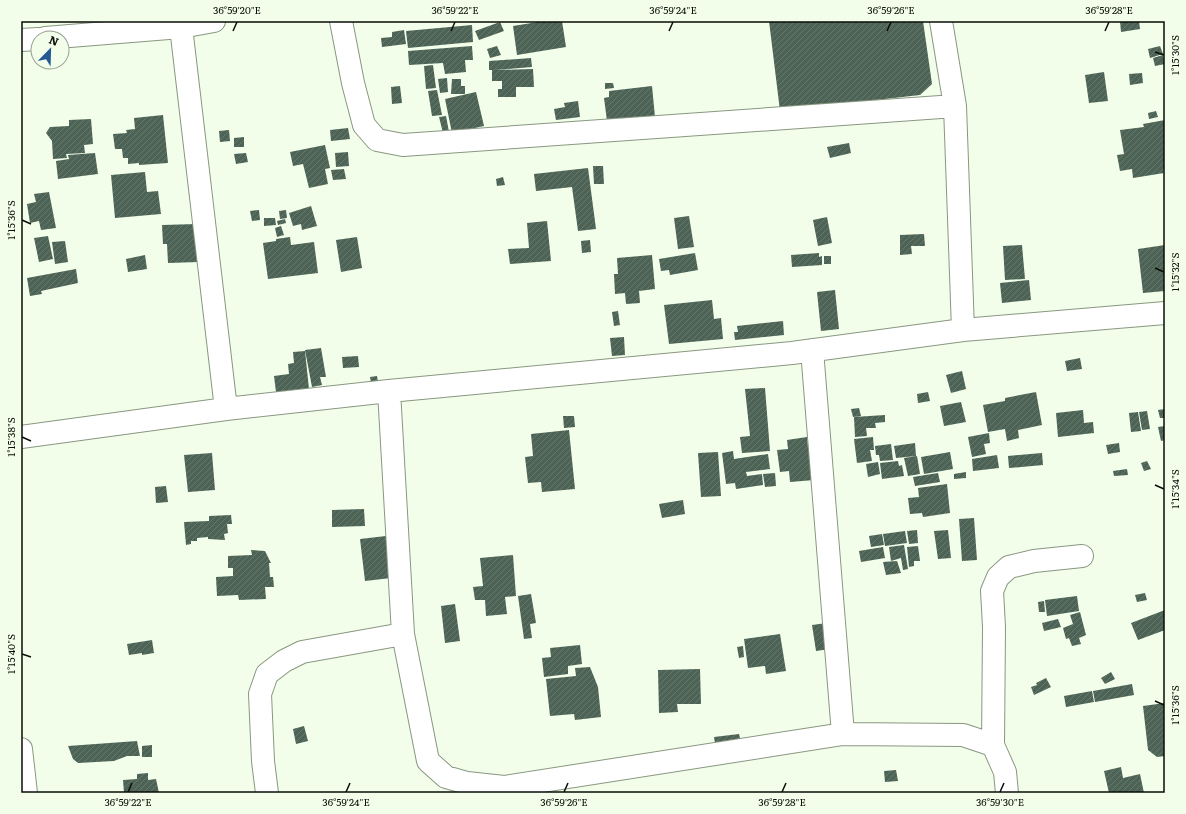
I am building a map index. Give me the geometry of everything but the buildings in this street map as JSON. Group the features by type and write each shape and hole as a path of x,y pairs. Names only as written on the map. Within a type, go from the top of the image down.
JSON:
{"street":[{"path":"70,36 181,27 214,21"},
{"path":"341,21 353,83 364,125 377,140 403,146 955,106"},
{"path":"941,21 955,106 963,330"},
{"path":"181,27 226,409"},
{"path":"21,437 226,409 389,391 812,350 963,330 1165,313"},
{"path":"812,350 843,734"},
{"path":"389,391 403,634 428,762 446,777 467,783 504,787 843,734 963,735 993,745"},
{"path":"1007,793 1005,772 993,745 994,627 992,591 998,577 1010,567 1034,561 1082,556"},
{"path":"267,793 263,761 260,694 267,674 284,661 302,652 403,634"},
{"path":"21,749 26,793"}]}
